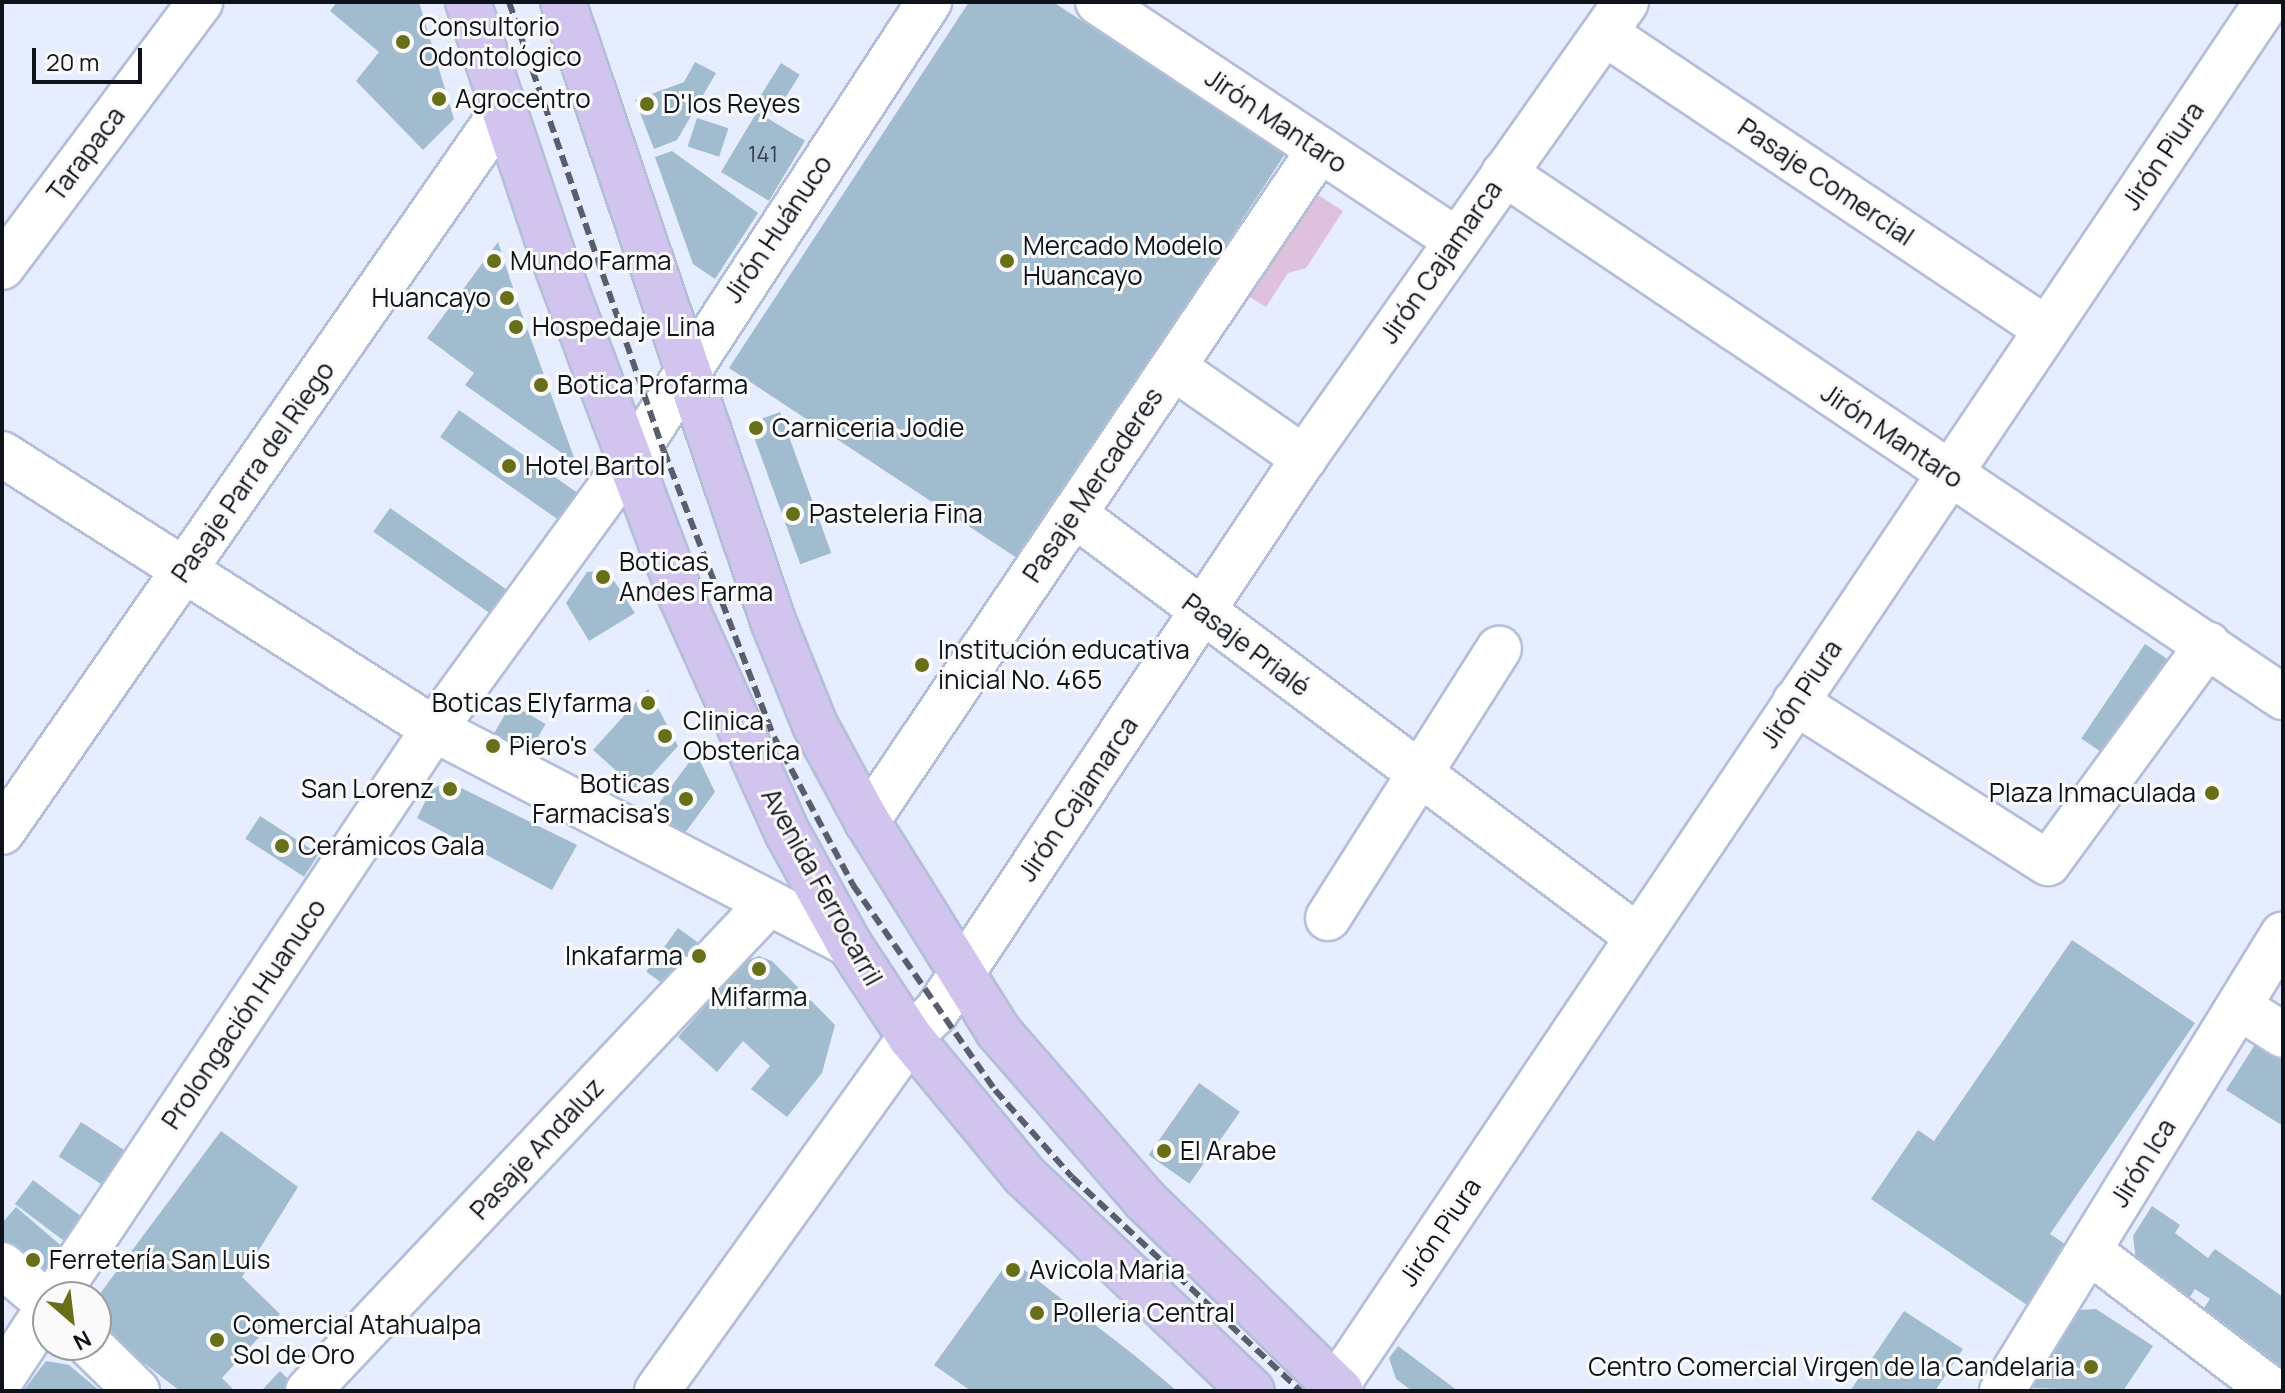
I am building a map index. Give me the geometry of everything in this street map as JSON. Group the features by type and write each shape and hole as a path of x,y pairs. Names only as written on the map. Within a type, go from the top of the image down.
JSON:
{"main road":[{"name":"Avenida Ferrocarril","path":"468,2 503,111 712,673 788,834 849,944 910,1037 1024,1175 1252,1391"},
{"path":"563,2 773,621 815,725 867,821 960,977 1095,1146 1337,1389"}],"street":[{"name":"Jirón Huánuco","path":"631,459 688,365 929,2"},
{"name":"Jirón Mantaro","path":"1098,2 1455,239"},
{"name":"Jirón Piura","path":"1337,1389 2267,2"},
{"name":"Tarapaca","path":"2,267 183,7"},
{"name":"Pasaje Comercial","path":"1616,18 2046,329"},
{"name":"Jirón Cajamarca","path":"657,1391 910,1037 960,977 1304,458 1455,239 1616,18"},
{"name":"Pasaje Parra del Riego","path":"2,832 503,111"},
{"name":"Pasaje Mercaderes","path":"867,821 1320,149"},
{"name":"Jirón Mantaro","path":"1504,173 2283,697"},
{"path":"1173,367 1304,458"},
{"path":"2,454 434,729 766,906 849,944"},
{"name":"Prolongación Huanuco","path":"66,1281 434,729 631,459"},
{"name":"Pasaje Prialé","path":"1074,514 1638,937"},
{"path":"1795,702 2048,863 2208,644"},
{"path":"1328,918 1499,649"},
{"name":"Pasaje Andaluz","path":"308,1391 766,906"},
{"name":"Jirón Ica","path":"2002,1391 2283,934"},
{"path":"2239,1007 2283,1035"},
{"path":"2089,1251 2273,1391"},
{"path":"2,1265 32,1292"},
{"path":"2,1378 32,1331"},
{"path":"106,1361 137,1391"}],"shaded area":[{"path":"1301,184 1343,211 1306,268 1288,273 1266,307 1232,286"}],"building":[{"path":"337,2 419,2 454,119 423,150 356,81 379,52 330,11"},
{"name":"Mercado Modelo Huancayo","path":"969,2 1053,2 1285,154 1020,560 729,368"},
{"path":"695,62 716,73 677,140 654,149 635,100 684,82"},
{"path":"781,63 800,75 775,115 756,103"},
{"path":"757,112 805,141 769,201 721,172"},
{"path":"697,118 728,128 719,157 688,147"},
{"path":"672,151 758,213 715,279 693,264 655,157"},
{"path":"498,242 576,463 465,385 474,373 427,338"},
{"name":"Hotel Bartol","path":"459,410 579,494 560,521 440,437"},
{"path":"780,412 831,553 800,564 749,423"},
{"path":"390,508 508,591 491,614 373,532"},
{"path":"607,570 635,613 589,641 566,603 587,572"},
{"path":"2145,644 2169,660 2105,755 2081,739"},
{"path":"648,689 678,746 638,790 593,750"},
{"path":"511,704 546,724 520,769 485,749"},
{"path":"696,753 715,792 679,841 648,818"},
{"path":"447,781 577,845 552,890 417,818 431,790"},
{"name":"Cerámicos Gala","path":"260,816 319,854 304,877 245,839"},
{"path":"678,928 704,947 672,990 646,972"},
{"path":"2072,940 2195,1023 2050,1234 2071,1248 2030,1307 1871,1199 1918,1130 1934,1141"},
{"path":"759,956 772,961 835,1025 822,1073 787,1117 751,1089 770,1066 743,1041 717,1072 678,1037 745,961"},
{"path":"2256,1043 2283,1044 2283,1126 2226,1090"},
{"path":"1199,1083 1240,1112 1189,1184 1149,1155"},
{"path":"81,1122 133,1156 111,1190 59,1156"},
{"path":"221,1131 298,1187 242,1277 280,1314 222,1378 235,1391 180,1391 112,1338 112,1281 109,1281"},
{"path":"33,1180 84,1219 66,1242 15,1204"},
{"path":"2152,1206 2180,1225 2175,1233 2208,1258 2215,1249 2283,1297 2283,1368 2204,1308 2210,1299 2195,1289 2190,1297 2136,1260 2133,1236"},
{"path":"16,1207 65,1249 43,1273 2,1249 2,1223"},
{"path":"1010,1259 1177,1391 971,1391 934,1365"},
{"name":"Centro Comercial Virgen de la Candelaria","path":"2096,1309 2153,1346 2123,1391 2029,1388 2080,1310"},
{"path":"1904,1311 1963,1349 1935,1391 1850,1391"},
{"path":"1398,1346 1458,1391 1412,1391 1396,1379 1389,1358"},
{"path":"46,1361 69,1365 100,1391 23,1391"},
{"path":"280,1371 300,1391 261,1391"}],"railway":[{"path":"509,2 664,451 774,737 853,885 995,1090 1072,1177 1301,1391"}],"place":[{"name":"Consultorio Odontológico","path":"403,42"},
{"name":"Agrocentro","path":"439,99"},
{"name":"D'los Reyes","path":"647,104"},
{"name":"Mundo Farma","path":"494,261"},
{"name":"Mercado Modelo Huancayo","path":"1007,261"},
{"name":"Huancayo","path":"507,298"},
{"name":"Hospedaje Lina","path":"516,327"},
{"name":"Botica Profarma","path":"541,385"},
{"name":"Carniceria Jodie","path":"756,428"},
{"name":"Hotel Bartol","path":"509,466"},
{"name":"Pasteleria Fina","path":"793,514"},
{"name":"Boticas Andes Farma","path":"603,577"},
{"name":"Institución educativa inicial No. 465","path":"922,665"},
{"name":"Boticas Elyfarma","path":"648,703"},
{"name":"Clinica Obsterica","path":"665,736"},
{"name":"Piero's","path":"493,746"},
{"name":"San Lorenz","path":"450,789"},
{"name":"Plaza Inmaculada","path":"2212,793"},
{"name":"Boticas Farmacisa's","path":"686,799"},
{"name":"Cerámicos Gala","path":"282,846"},
{"name":"Inkafarma","path":"699,956"},
{"name":"Mifarma","path":"759,969"},
{"name":"El Arabe","path":"1164,1151"},
{"name":"Ferretería San Luis","path":"33,1260"},
{"name":"Avicola Maria","path":"1013,1270"},
{"name":"Polleria Central","path":"1037,1313"},
{"name":"Comercial Atahualpa Sol de Oro","path":"217,1340"},
{"name":"Centro Comercial Virgen de la Candelaria","path":"2091,1367"}]}
